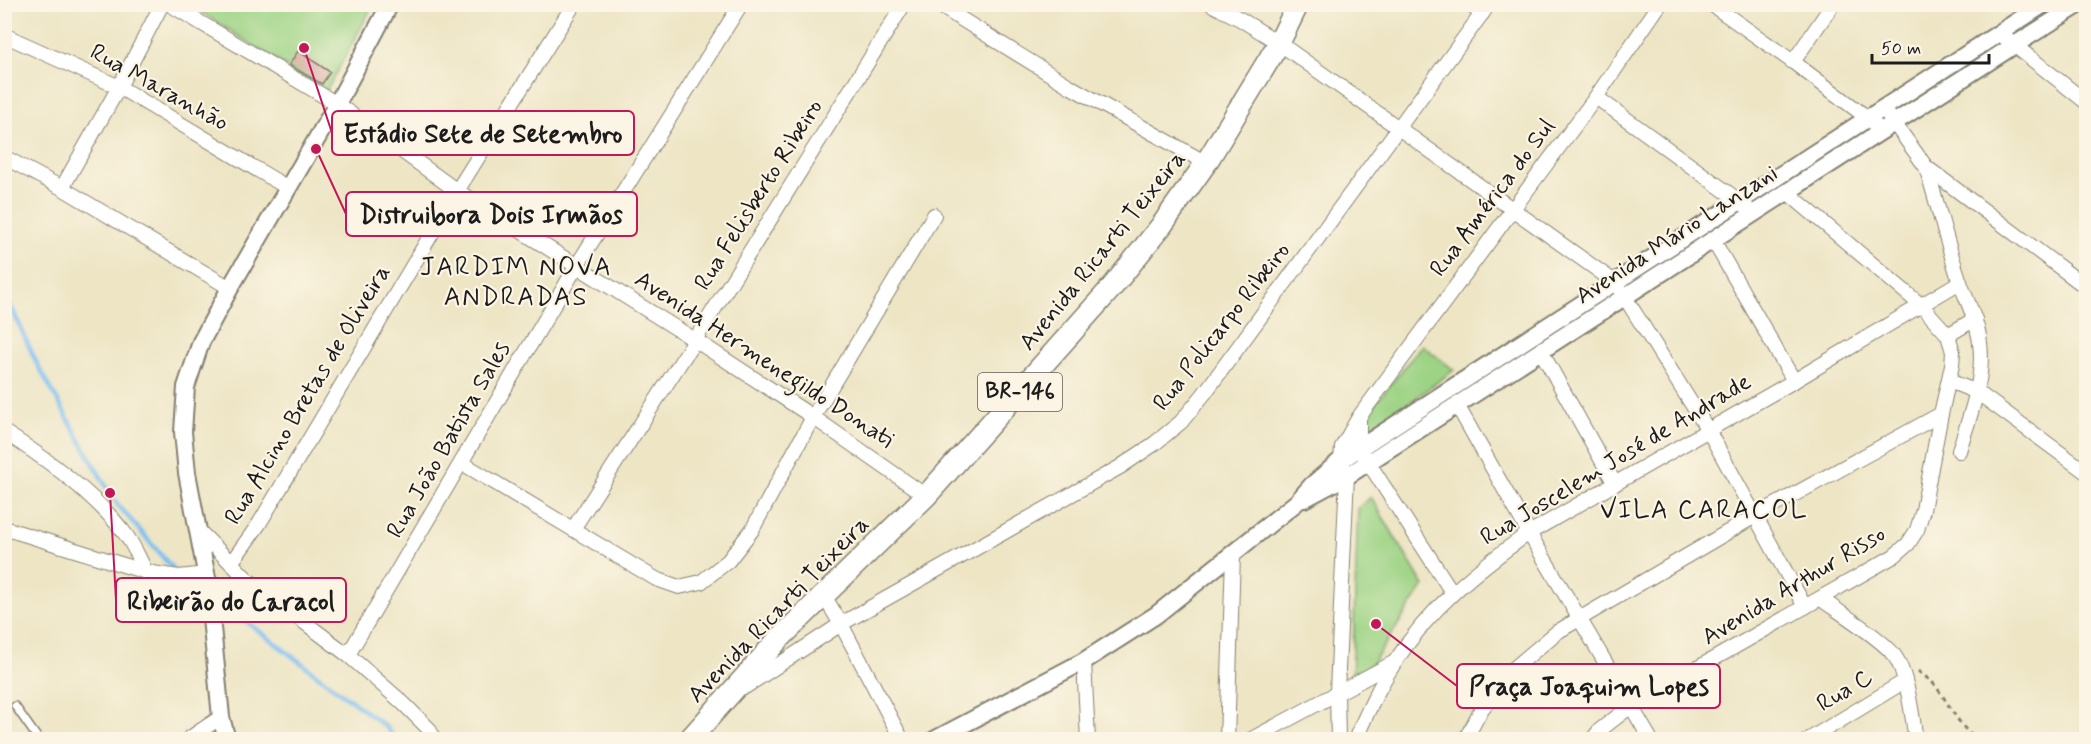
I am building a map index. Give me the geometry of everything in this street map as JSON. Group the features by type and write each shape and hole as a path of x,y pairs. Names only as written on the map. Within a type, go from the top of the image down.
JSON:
{"main road":[{"name":"Avenida Ricarti Teixeira","path":"689,740 777,641 926,496 1113,286 1162,225 1206,164 1279,43 1298,4"}],"street":[{"path":"62,188 119,87 162,4"},
{"name":"Avenida Hermenegildo Donati","path":"169,4 337,104 457,191 695,340 813,417 926,496"},
{"path":"226,740 221,717 206,573 187,473 183,432 186,387 201,342 337,104 390,4"},
{"name":"Rua Alcino Bretas de Oliveira","path":"231,563 259,524 457,191 574,4"},
{"name":"Rua João Batista Sales","path":"348,655 576,267 741,4"},
{"name":"Rua Felisberto Ribeiro","path":"573,529 695,340 904,4"},
{"path":"937,4 1071,87 1206,164"},
{"path":"1210,4 1279,43 1514,209 1621,290 1708,430 1804,608"},
{"path":"1469,4 1486,9"},
{"name":"Rua América do Sul","path":"1341,460 1346,438 1359,417 1596,97 1660,4"},
{"path":"1711,4 1794,62 1869,119 1881,131"},
{"path":"1794,62 1833,4"},
{"name":"Avenida Mário Lanzani","path":"934,740 1084,661 1156,615 1297,502 1312,485 1341,460 1363,456 1457,405 1541,351 1740,202 2044,4"},
{"name":"Avenida Mário Lanzani","path":"1297,502 1347,476 1363,456 1621,290 1713,240 2080,4"},
{"name":"Rua Policarpo Ribeiro","path":"725,700 841,624 1120,467 1181,422 1204,394 1486,9"},
{"path":"1999,33 2086,102"},
{"name":"Rua Maranhão","path":"4,35 119,87 288,188"},
{"path":"1596,97 1755,213"},
{"path":"1884,109 1926,167 1980,344 1977,392 1959,451"},
{"path":"4,157 62,188 230,288"},
{"path":"1926,167 2086,287"},
{"path":"1787,192 1922,306 1948,335 1974,319"},
{"path":"462,463 656,579 679,587 701,582 728,561 752,530 813,417 934,215"},
{"path":"1713,240 1794,381"},
{"name":"Rua Joscelem José de Andrade","path":"1355,740 1395,662 1419,630 1452,592 1491,560 1529,533 1794,381 1960,282"},
{"name":"Avenida Arthur Risso","path":"1592,740 1600,729 1631,706 1821,599 1894,556 1908,544 1917,530 1923,510 1949,381 1953,352 1948,335"},
{"path":"1541,351 1615,484"},
{"path":"1949,381 1977,392 2086,472"},
{"path":"1457,405 1529,533 1651,740"},
{"path":"1465,740 1481,710 1512,670 1557,632 1579,617 1755,516 1941,414"},
{"path":"1359,417 1363,456 1452,592"},
{"path":"4,432 30,448 109,515 125,533 146,572"},
{"path":"1338,740 1337,692 1347,476 1341,460"},
{"path":"4,528 146,572 179,577 206,573"},
{"path":"197,529 248,579 348,655 403,703 429,729 434,740"},
{"path":"1227,740 1233,555"},
{"path":"824,596 902,740"},
{"path":"1821,599 1874,637 1894,655 1905,681 1916,740"},
{"path":"1084,661 1088,740"},
{"path":"1250,740 1395,662"},
{"name":"Rua C","path":"1808,740 1905,681"},
{"path":"187,740 221,717"}],"lane":[{"path":"15,706 39,740"}],"path":[{"path":"1894,655 1932,682 1953,715 1977,740"}],"green space":[{"path":"190,5 373,5 326,92"},
{"path":"1422,345 1454,370 1380,424 1372,428 1367,426 1365,421 1370,410"},
{"path":"1371,497 1424,586 1373,662 1352,682 1358,508"}],"building":[{"path":"298,51 330,72 322,84 289,65"}],"waterway":[{"path":"4,291 37,364 110,493 173,569"},
{"path":"222,603 386,727 396,740"}],"place":[{"name":"Estádio Sete de Setembro","path":"304,48"},
{"name":"Distruibora Dois Irmãos","path":"316,149"},
{"name":"Ribeirão do Caracol","path":"110,493"},
{"name":"Praça Joaquim Lopes","path":"1376,624"}],"district":[{"name":"JARDIM NOVA ANDRADAS","path":"516,283"},
{"name":"VILA CARACOL","path":"1704,511"}]}
